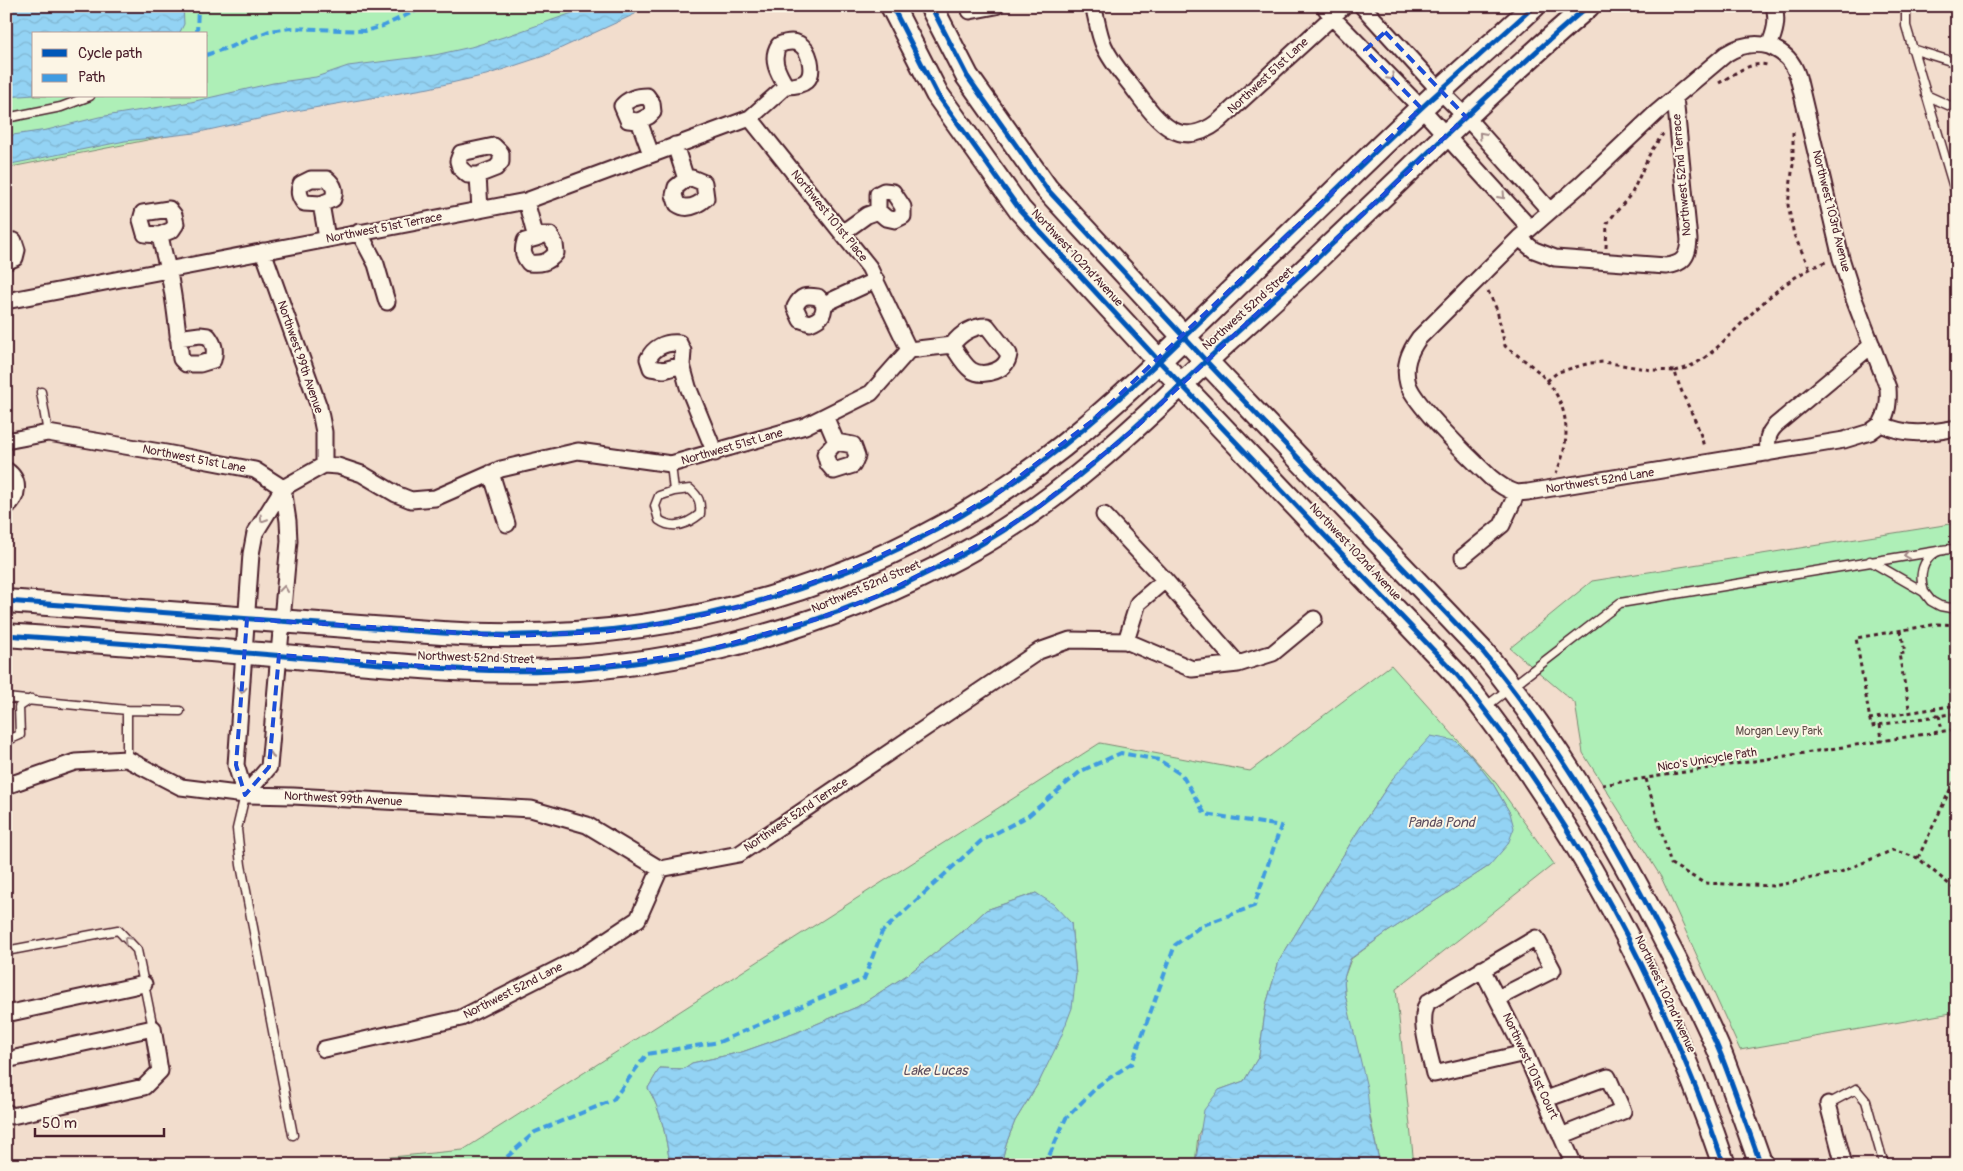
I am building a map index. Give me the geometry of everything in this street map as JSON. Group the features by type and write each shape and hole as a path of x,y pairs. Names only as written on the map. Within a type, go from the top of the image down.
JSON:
{"street":[{"name":"Northwest 102nd Avenue","path":"892,6 938,94 1020,210 1158,360 1450,668 1484,708 1551,806 1628,938 1682,1051 1724,1165"},
{"name":"Northwest 102nd Avenue","path":"931,6 967,76 1047,189 1206,361 1476,645 1512,687 1573,775 1633,876 1688,984 1720,1053 1761,1165"},
{"path":"970,11 996,6"},
{"name":"Northwest 51st Lane","path":"1094,7 1104,46 1156,119 1164,127 1186,133 1196,133 1220,121 1328,11 1344,6"},
{"path":"1362,6 1466,117 1550,211"},
{"name":"Northwest 52nd Street","path":"6,601 503,636 570,635 633,628 710,614 779,596 854,568 903,546 972,508 1029,471 1092,422 1421,108 1534,6"},
{"name":"Northwest 52nd Street","path":"6,635 438,668 505,670 578,669 638,662 704,651 784,630 825,616 913,580 982,543 1040,506 1110,450 1182,385 1293,282 1540,46 1588,6"},
{"path":"1769,46 1775,32 1774,6"},
{"path":"1328,11 1446,136 1525,233"},
{"path":"1365,50 1385,32"},
{"name":"Northwest 52nd Terrace","path":"1517,493 1491,477 1431,416 1411,391 1406,367 1412,347 1525,233 1675,97 1726,54 1737,47 1748,44 1769,46"},
{"name":"Northwest 103rd Avenue","path":"1769,46 1787,56 1794,65 1798,77 1841,258 1854,299 1888,388 1889,402 1887,414 1882,424"},
{"path":"750,118 786,86"},
{"name":"Northwest 52nd Terrace","path":"1525,233 1534,250 1555,258 1666,266 1677,264 1684,260 1688,251 1688,240 1675,97"},
{"name":"Northwest 51st Terrace","path":"7,297 168,269 526,201 750,118"},
{"name":"Northwest 101st Place","path":"750,118 869,267 909,350"},
{"path":"639,120 643,137 652,154"},
{"path":"675,146 686,179"},
{"path":"478,175 480,210"},
{"path":"526,201 536,238"},
{"path":"321,204 328,238"},
{"path":"842,233 867,215 878,210"},
{"path":"359,232 376,264 387,302"},
{"path":"160,235 162,252 168,269 178,338"},
{"path":"6,240 14,241 17,250 15,258 6,262"},
{"name":"Northwest 99th Avenue","path":"263,250 319,406 324,432 324,465"},
{"path":"824,304 876,280"},
{"path":"909,350 952,345"},
{"path":"1768,453 1767,440 1769,433 1776,425 1872,345"},
{"name":"Northwest 51st Lane","path":"324,465 338,466 362,474 396,494 411,500 435,498 501,469 578,451 671,464 805,426 871,394 909,350"},
{"path":"682,365 688,387 715,453"},
{"path":"825,416 836,442"},
{"path":"1882,424 1895,431 1921,434 1957,428"},
{"name":"Northwest 52nd Lane","path":"1517,493 1856,437 1870,432 1882,424"},
{"name":"Northwest 51st Lane","path":"6,441 48,433 255,470 283,488"},
{"path":"245,795 236,765 255,533 283,488 324,465"},
{"path":"6,470 14,477 17,491 15,498 6,508"},
{"path":"491,474 507,524"},
{"path":"245,795 269,766 279,655 280,621 289,541 283,488"},
{"path":"1463,557 1502,525 1517,493"},
{"path":"1104,515 1165,580 1238,664"},
{"path":"1126,641 1138,603 1165,580"},
{"name":"Northwest 52nd Terrace","path":"660,869 739,854 1039,651 1070,640 1126,641 1192,669 1238,664 1273,653 1314,619"},
{"path":"633,628 638,662"},
{"path":"6,786 75,762 127,759 181,787 245,795"},
{"name":"Northwest 99th Avenue","path":"245,795 531,809 587,825 660,869"},
{"name":"Northwest 52nd Lane","path":"324,1049 461,1018 581,957 638,920 660,869"},
{"path":"1498,998 1553,970 1536,938 1435,997 1425,1008 1424,1025 1434,1074 1525,1054"},
{"name":"Northwest 101st Court","path":"1482,969 1525,1054 1574,1165"},
{"path":"6,1014 144,984"},
{"path":"6,1060 153,1028 160,1071 144,1087 12,1116 6,1112"},
{"path":"1546,1099 1608,1077 1623,1111 1561,1136"},
{"path":"1828,1104 1844,1165"}],"lane":[{"path":"1906,6 1906,26 1912,49 1957,198"},
{"path":"1952,6 1957,8"},
{"path":"1912,49 1957,63"},
{"path":"1926,95 1957,109"},
{"path":"6,118 62,107 85,98"},
{"path":"41,392 48,433"},
{"path":"671,464 674,491"},
{"path":"690,488 698,496 700,514 691,521 674,526 659,520 655,506 659,496 674,491 690,488"},
{"path":"1484,708 1620,603 1870,561 1944,550 1957,550"},
{"path":"1944,550 1934,554 1926,561 1921,571 1921,582 1924,592 1931,601 1940,606 1957,607"},
{"path":"1870,561 1924,592"},
{"path":"6,698 127,710 180,711"},
{"path":"6,741 20,735 19,707 31,699"},
{"path":"127,710 127,759"},
{"path":"245,795 237,829 241,865 293,1135"},
{"path":"6,951 118,930 137,950 153,1028"},
{"path":"1828,1104 1856,1089 1866,1101 1884,1165"}],"path":[{"path":"1715,85 1750,66 1760,64 1773,67"},
{"path":"1605,261 1608,224 1632,193 1657,142 1665,131 1677,122"},
{"path":"1792,124 1794,147 1788,205 1794,235 1810,269"},
{"path":"1547,381 1558,372 1590,363 1604,362 1652,370 1675,371 1686,369 1706,358 1775,291 1810,269 1841,258"},
{"path":"1478,279 1487,289 1497,310 1505,346 1532,366 1547,381 1561,405 1566,434 1563,460 1549,489"},
{"path":"1675,371 1677,382 1699,428 1707,463"},
{"path":"1957,625 1938,624 1856,638 1871,726 1957,713"},
{"path":"1901,630 1905,653 1899,654 1910,713"},
{"path":"1869,719 1957,705"},
{"path":"1940,715 1942,731"},
{"path":"1880,724 1882,741"},
{"path":"1918,858 1957,775"},
{"path":"1598,786 1646,779"}],"highlighted area":[{"path":"1385,32 1466,117 1132,431 1040,506 982,543 880,595 817,619 704,651 605,666 547,670 438,667 279,655 269,767 245,795 236,765 247,619 512,636 603,632 672,622 743,606 854,568 936,529 999,492 1092,421 1421,108 1365,50"}],"green space":[{"path":"6,6 633,6 223,125 6,168"},
{"name":"Morgan Levy Park","path":"1957,523 1957,1012 1740,1050 1661,877 1583,753 1575,703 1510,648 1592,581"},
{"path":"1391,665 1496,783 1554,864 1396,989 1414,1165 1380,1165 1345,994 1344,978 1351,959 1386,933 1489,866 1510,813 1493,784 1473,758 1393,778 1358,831 1279,961 1266,1005 1259,1056 1244,1081 1219,1090 1198,1135 1195,1165 1001,1165 1006,1144 1015,1121 1039,1082 1049,1060 1076,975 1071,923 1036,893 986,910 967,928 907,975 857,1007 793,1034 742,1052 692,1063 683,1069 660,1068 648,1088 660,1116 670,1165 310,1165 463,1150 1100,743 1250,771"}],"water":[{"path":"6,6 183,6 184,24 180,32 32,32 32,95 6,97"},
{"path":"583,6 642,6 635,14 544,56 486,75 429,88 290,112 195,133 125,141 6,165 6,136 47,130 99,117 191,102 273,83 316,77 348,66 435,55 471,47 575,12"},
{"name":"Panda Pond","path":"1431,736 1456,741 1473,758 1493,784 1510,813 1514,828 1508,844 1489,866 1386,933 1350,959 1344,978 1345,994 1367,1088 1370,1119 1380,1165 1195,1165 1204,1110 1219,1090 1244,1081 1259,1056 1266,1005 1279,961 1358,831 1393,778"},
{"name":"Lake Lucas","path":"1036,893 1053,904 1071,923 1076,975 1072,1008 1061,1037 1039,1082 1015,1121 1006,1144 1001,1165 670,1165 660,1116 648,1088 660,1068 683,1069 692,1063 742,1052 793,1034 857,1007 907,975 967,928 986,910"}],"marked path":[{"path":"197,32 198,6"},
{"path":"208,54 269,31 290,28 365,31 383,26 426,6"},
{"path":"498,1165 535,1132 613,1100 647,1054 719,1042 864,979 882,932 981,841 1028,816 1081,771 1121,753 1159,760 1182,775 1205,814 1281,826 1254,906 1201,926 1175,945 1132,1063 1099,1085 1066,1118 1045,1165"}],"cycle path":[{"path":"892,6 937,94 1020,210 1158,360 1457,675 1500,730 1540,787 1612,908 1674,1035 1724,1165"},
{"path":"931,6 967,76 1047,189 1206,361 1483,652 1534,719 1558,753 1603,825 1644,898 1686,980 1721,1055 1761,1165"},
{"path":"6,601 442,633 526,635 609,630 690,618 770,598 848,571 923,537 995,495 1063,446 1091,423 1145,375 1411,117 1534,6"},
{"path":"6,635 408,666 544,671 631,664 684,655 788,629 838,611 888,591 983,543 1014,524 1072,481 1155,409 1489,95 1588,6"}]}
